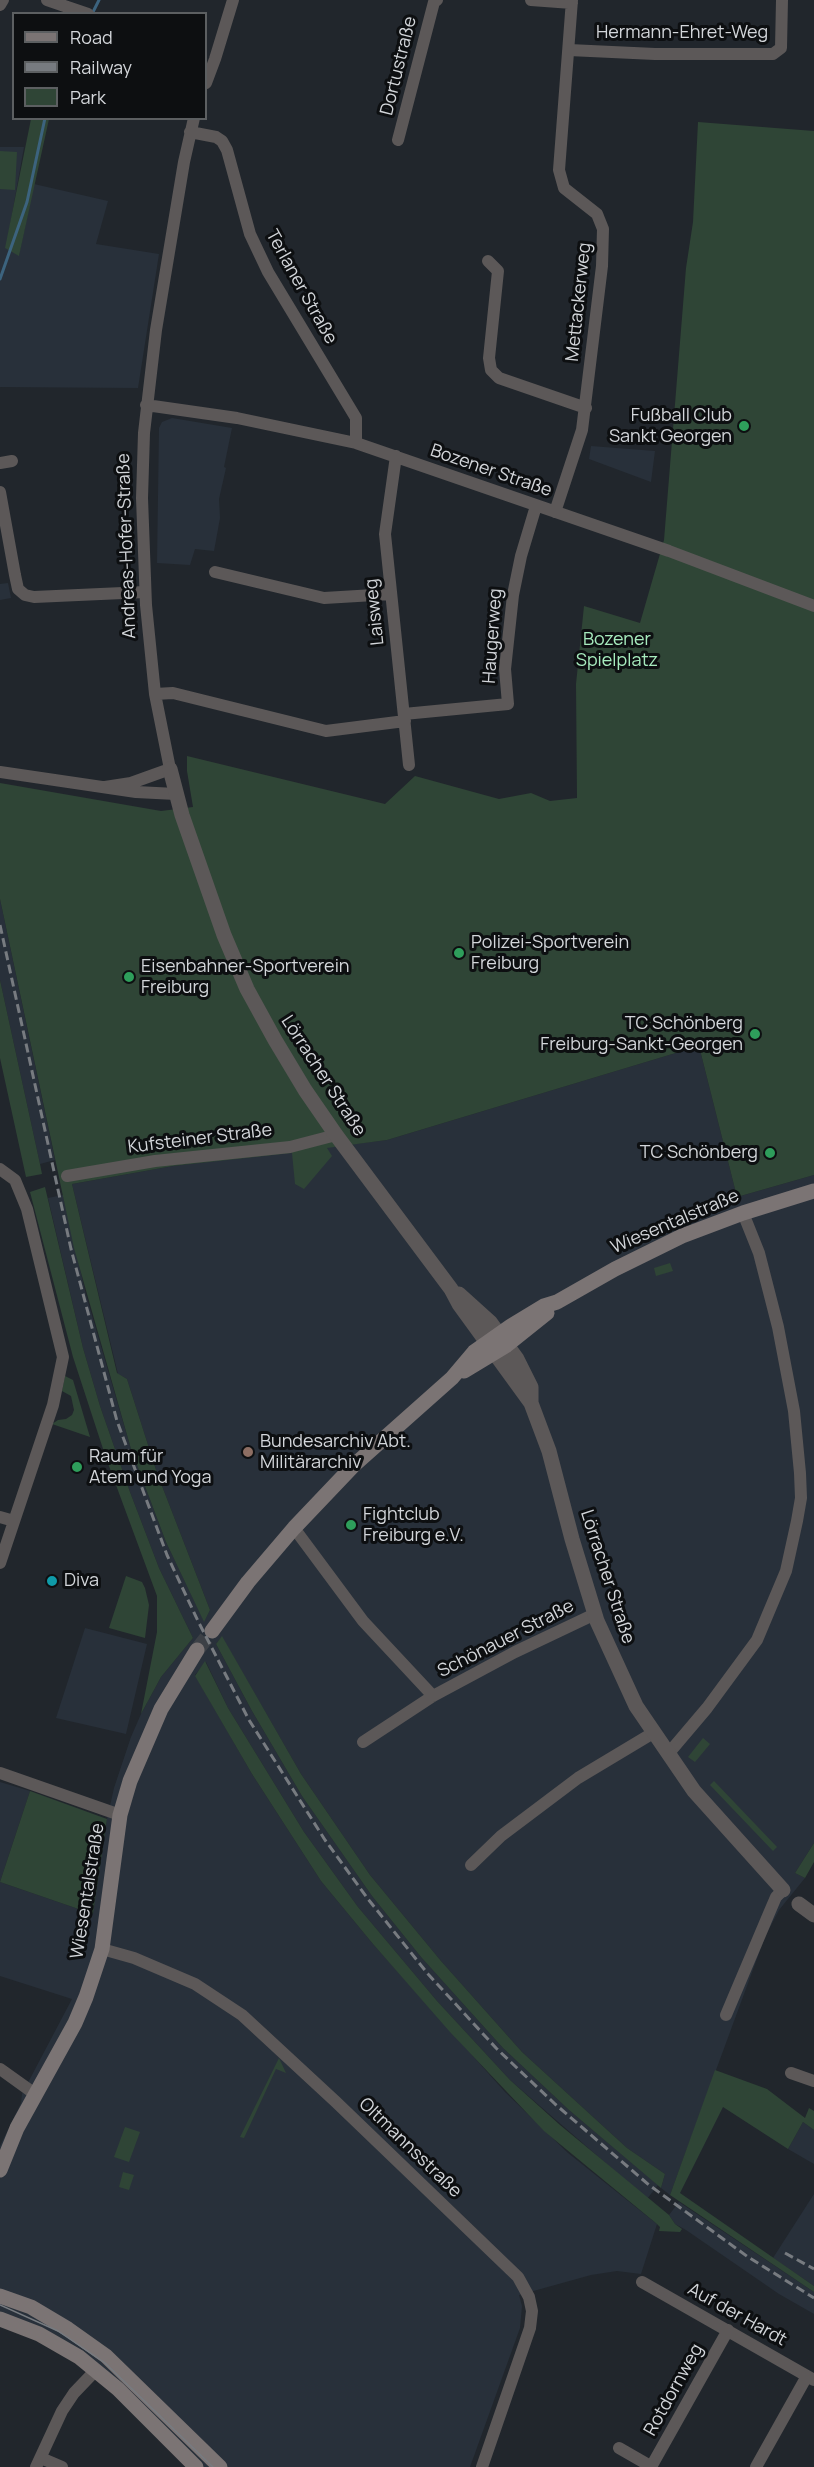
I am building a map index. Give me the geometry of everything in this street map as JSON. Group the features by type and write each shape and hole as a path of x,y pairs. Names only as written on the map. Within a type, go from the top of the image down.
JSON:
{"main road":[{"name":"Wiesentalstraße","path":"212,1631 248,1582 294,1528 353,1466 452,1378 497,1344 548,1313 557,1302 615,1269 672,1241 743,1212 814,1191"},
{"name":"Wiesentalstraße","path":"0,2170 17,2128 75,2023 102,1949 120,1815 142,1748 177,1679 197,1650"},
{"path":"0,2296 31,2307 106,2356 220,2467"},
{"path":"0,2319 56,2342 96,2370 196,2467"}],"street":[{"path":"0,5 3,0"},
{"path":"47,0 84,12"},
{"path":"208,69 233,0"},
{"name":"Dortustraße","path":"398,140 434,0"},
{"path":"531,0 572,1"},
{"name":"Hermann-Ehret-Weg","path":"570,50 656,54 773,54 781,48 782,0"},
{"name":"Mettackerweg","path":"555,512 582,430 603,266 603,230 597,214 564,188 559,170 572,1"},
{"name":"Andreas-Hofer-Straße","path":"176,794 155,694 145,592 142,498 146,405 159,308 193,120"},
{"name":"Terlaner Straße","path":"190,132 216,137 222,141 227,150 250,234 268,272 356,418 356,443"},
{"path":"488,261 498,270 489,358 491,370 499,378 586,408"},
{"name":"Bozener Straße","path":"146,405 237,418 356,443 669,550 814,606"},
{"name":"Laisweg","path":"396,456 386,534 409,765"},
{"path":"0,492 18,589 25,595 34,597 145,592"},
{"name":"Haugerweg","path":"155,694 173,693 326,731 508,704 506,669 513,595 521,556 536,506"},
{"path":"215,572 324,598 391,594"},
{"path":"105,787 131,783 170,769"},
{"path":"0,772 105,787 176,794"},
{"name":"Lörracher Straße","path":"176,794 224,936 247,989 305,1090 336,1135 452,1289 465,1297 497,1344 531,1403 549,1451 595,1614 628,1690 653,1734 701,1800 783,1890"},
{"name":"Kufsteiner Straße","path":"67,1176 155,1161 290,1147 336,1135"},
{"path":"0,1170 15,1180 27,1209 63,1357 62,1372 53,1405 0,1563"},
{"path":"668,1754 707,1708 757,1640 789,1562 799,1509 800,1473 784,1353 759,1253 743,1212"},
{"path":"0,1517 14,1521"},
{"name":"Schönauer Straße","path":"294,1528 363,1622 433,1696"},
{"name":"Schönauer Straße","path":"363,1742 433,1696 514,1652 595,1614"},
{"path":"471,1865 501,1836 578,1778 653,1734"},
{"path":"0,1773 120,1815"},
{"path":"726,2015 776,1897 783,1890"},
{"path":"799,1904 814,1915"},
{"name":"Oltmannsstraße","path":"102,1949 134,1958 195,1984 242,2015 518,2277 529,2297 532,2311 530,2328 482,2467"},
{"path":"0,2069 35,2094"},
{"path":"791,2073 814,2081"},
{"name":"Auf der Hardt","path":"642,2282 811,2378"},
{"name":"Rotdornweg","path":"652,2467 728,2330"},
{"path":"62,2467 39,2462 62,2411 74,2393 96,2370"},
{"path":"756,2467 811,2378"},
{"path":"619,2448 652,2467"}],"shaded area":[{"path":"0,147 24,147 6,248 19,255 34,184 108,201 96,244 159,254 138,388 0,387"},
{"path":"172,418 232,428 219,499 220,518 214,551 195,549 190,565 157,563 159,428 162,422"},
{"path":"591,446 655,451 651,482 589,459"},
{"path":"8,583 11,598 0,600 0,584"},
{"path":"0,899 55,1160 40,1164 0,980"},
{"path":"699,1046 737,1197 814,1175 814,1843 795,1873 805,1878 779,1910 765,1937 670,2195 661,2188 665,2174 627,2148 522,2052 441,1961 370,1875 301,1774 222,1637 216,1644 252,1711 302,1796 372,1896 421,1957 503,2048 569,2110 658,2185 647,2199 510,2080 437,2001 358,1907 304,1832 228,1708 206,1662 195,1675 252,1774 321,1881 373,1944 505,2092 568,2153 657,2224 641,2274 617,2271 591,2275 519,2295 522,2306 520,2328 470,2467 201,2467 113,2381 0,2315 0,2146 21,2103 22,2094 72,1999 0,1976 0,1882 93,1914 107,1819 114,1788 131,1737 161,1677 193,1638 159,1568 100,1406 83,1348 48,1198 63,1195 86,1295 131,1449 166,1542 204,1621 210,1610 157,1473 127,1379 118,1374 72,1184 173,1166 387,1140"},
{"path":"85,1628 147,1644 126,1734 56,1718"},
{"path":"0,1782 30,1791 0,1882"},
{"path":"803,2122 814,2130 814,2164 788,2149"},
{"path":"814,2194 814,2286 773,2258"},
{"path":"679,2202 814,2292 814,2314 779,2294 675,2224 669,2215"}],"green space":[{"path":"31,120 49,120 19,256 5,248"},
{"name":"Bozener Spielplatz","path":"698,122 814,131 814,1175 737,1197 699,1046 387,1140 327,1148 332,1156 304,1189 295,1184 292,1153 173,1166 72,1184 117,1373 127,1379 157,1473 210,1610 204,1622 166,1542 131,1449 74,1248 0,899 0,783 161,811 193,807 187,756 385,804 415,776 499,799 531,793 550,801 577,798 576,684 584,606 640,623 664,540 686,268 693,222"},
{"path":"0,151 17,152 15,190 0,189"},
{"path":"0,980 42,1174 26,1177 0,1058"},
{"path":"45,1187 83,1348 100,1406 159,1568 193,1638 161,1677 141,1714 157,1632 157,1596 106,1458 73,1357 30,1192"},
{"path":"670,1263 673,1271 656,1276 654,1268"},
{"path":"65,1376 73,1380 90,1437 52,1424 66,1419 72,1415 74,1410 71,1396 62,1391"},
{"path":"126,1576 142,1582 145,1588 149,1605 145,1638 109,1628"},
{"path":"222,1636 301,1774 370,1875 441,1961 522,2052 627,2148 665,2174 661,2188 569,2110 503,2048 421,1957 372,1896 302,1796 252,1711 216,1644"},
{"path":"205,1661 228,1708 304,1832 358,1907 437,2001 510,2080 560,2125 669,2215 682,2229 680,2232 659,2231 660,2227 657,2224 544,2131 450,2032 373,1944 321,1881 252,1774 195,1676"},
{"path":"703,1738 710,1744 695,1762 688,1757"},
{"path":"714,1781 777,1847 773,1851 710,1785"},
{"path":"30,1791 107,1819 93,1914 0,1882"},
{"path":"814,1843 814,1862 805,1878 795,1873"},
{"path":"279,2058 286,2073 276,2069 244,2138 240,2137"},
{"path":"715,2070 767,2089 805,2118 809,2108 814,2111 814,2130 803,2122 788,2149 723,2107 680,2193 814,2286 814,2292 670,2195"},
{"path":"125,2127 140,2132 129,2162 114,2157"},
{"path":"123,2172 134,2175 129,2190 119,2187"}],"waterway":[{"path":"93,12 99,0"},
{"path":"0,279 27,202 45,120"}],"tunnel":[{"path":"197,1650 212,1631"}],"tram line":[{"path":"0,2305 58,2331 105,2363 213,2467"}],"railway":[{"path":"0,925 71,1249 117,1421 167,1555 249,1720 325,1840 368,1899 428,1974 496,2048 555,2104 649,2185 748,2257 814,2298"},
{"path":"785,2253 814,2269"}],"place":[{"name":"Fußball Club Sankt Georgen","path":"744,426"},
{"name":"Polizei-Sportverein Freiburg","path":"459,953"},
{"name":"Eisenbahner-Sportverein Freiburg","path":"129,977"},
{"name":"TC Schönberg Freiburg-Sankt-Georgen","path":"755,1034"},
{"name":"TC Schönberg","path":"770,1153"},
{"name":"Bundesarchiv Abt. Militärarchiv","path":"248,1452"},
{"name":"Raum für Atem und Yoga","path":"77,1467"},
{"name":"Fightclub Freiburg e.V.","path":"351,1525"},
{"name":"Diva","path":"52,1581"}]}
